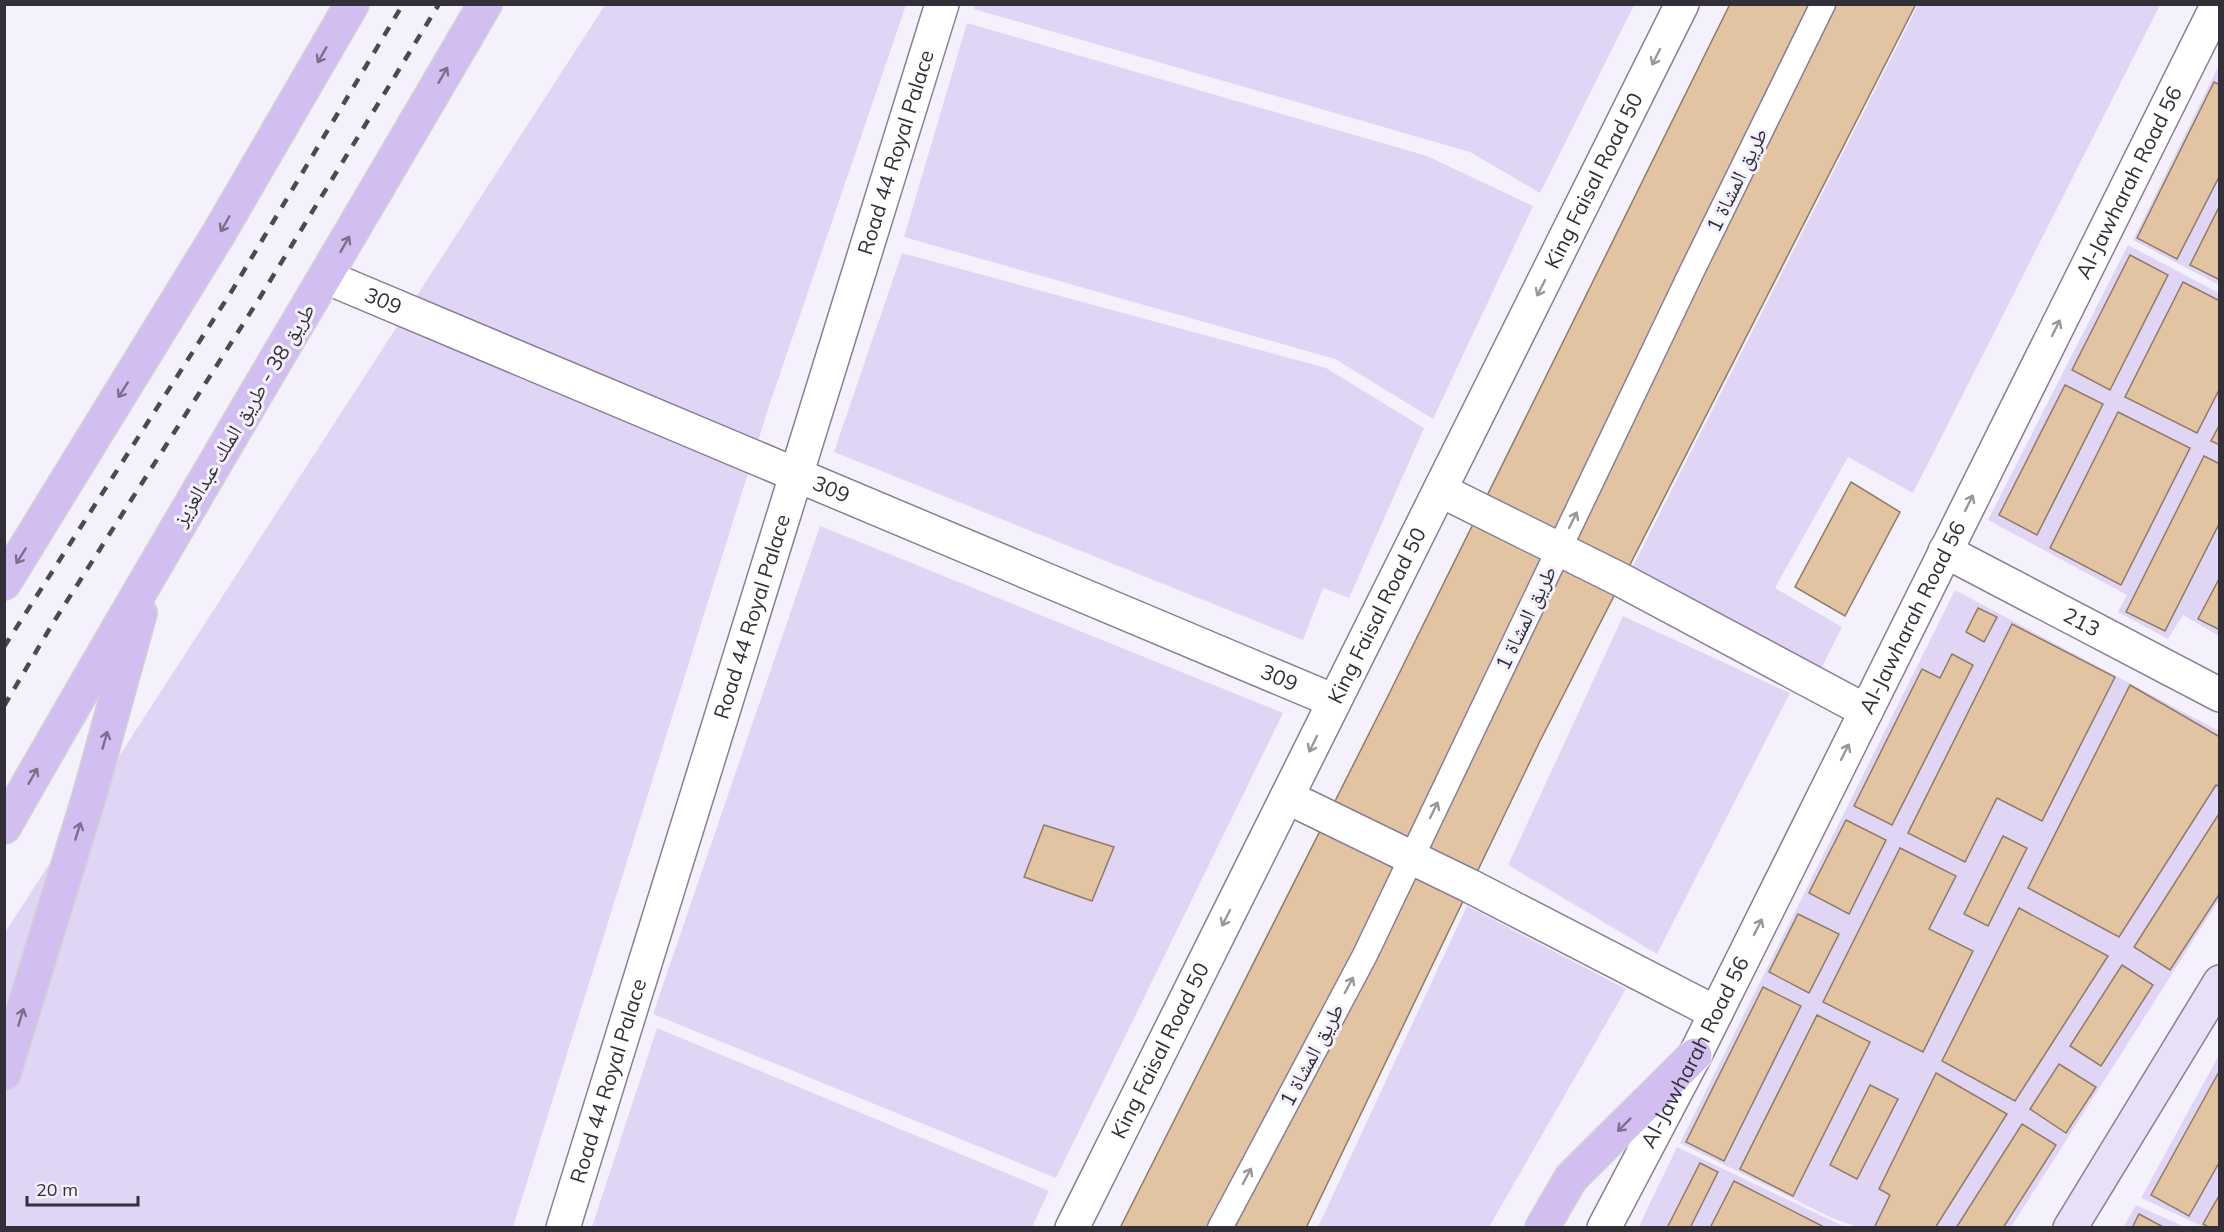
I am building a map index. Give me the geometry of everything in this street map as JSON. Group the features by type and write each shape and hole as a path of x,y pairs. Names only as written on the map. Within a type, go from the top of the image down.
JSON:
{"main road":[{"path":"4,583 219,233 352,4"},
{"name":"طريق 38 - طريق الملك عبدالعزيز","path":"4,827 154,565 326,278 485,4"},
{"path":"4,1073 89,797 154,565"},
{"path":"2070,1227 2220,982"},
{"path":"1542,1227 1571,1178 1695,1054"}],"street":[{"name":"Road 44 Royal Palace","path":"563,1227 942,4"},
{"name":"King Faisal Road 50","path":"1072,1227 1682,4"},
{"name":"طريق المشاة 1","path":"1220,1227 1365,955 1558,550 1823,4"},
{"name":"Al-Jawharah Road 56","path":"1604,1227 1716,1013 2218,4"},
{"name":"309","path":"326,278 1334,701"},
{"path":"1440,490 1623,580 1866,711"},
{"name":"213","path":"1946,551 2220,695"},
{"path":"1287,797 1716,1013"}],"shaded area":[{"path":"975,4 1634,5 1540,193 1470,152 974,9"},
{"path":"605,5 906,5 769,406 513,1227 5,1227 4,934"},
{"path":"1918,5 2160,5 1913,493 1848,457 1775,588 1842,627 1818,675 1631,570"},
{"path":"967,23 1427,156 1533,206 1433,419 1335,359 904,237"},
{"path":"2219,65 2219,285 2133,240"},
{"path":"2128,245 2219,293 2219,636 2183,615 2168,639 2118,612 2127,595 1988,520"},
{"path":"902,253 1326,368 1424,428 1349,598 1323,588 1303,640 834,452"},
{"path":"820,526 1283,713 1056,1178 653,1014"},
{"path":"1955,590 2219,731 2219,900 2011,1227 1857,1227 1832,1218 1680,1143"},
{"path":"1623,616 1790,693 1657,954 1508,865"},
{"path":"1467,906 1626,989 1489,1227 1318,1227"},
{"path":"657,1028 1049,1191 1032,1227 592,1227"},
{"path":"2219,1055 2219,1227 2204,1227 2141,1198"},
{"path":"1677,1147 1845,1227 1638,1228"},
{"path":"2136,1205 2185,1227 2123,1228"}],"building":[{"path":"1730,4 1916,4 1540,741 1306,1228 1120,1228 1389,694"},
{"path":"2214,82 2220,85 2220,175 2177,259 2137,238"},
{"path":"2220,205 2220,280 2190,265"},
{"path":"2130,255 2168,275 2110,390 2072,370"},
{"path":"2183,282 2220,301 2220,388 2197,433 2125,397"},
{"path":"2065,385 2103,404 2037,535 1999,515"},
{"path":"2118,412 2190,448 2121,585 2050,548"},
{"path":"2220,424 2220,445 2211,441"},
{"path":"2204,456 2220,464 2220,522 2165,631 2126,612"},
{"path":"1851,482 1900,512 1845,616 1795,587"},
{"path":"2220,577 2220,630 2198,619"},
{"path":"1978,608 1997,617 1984,642 1966,632"},
{"path":"2012,624 2115,677 2042,821 1997,798 1965,862 1908,833"},
{"path":"1952,654 1973,665 1892,825 1854,806 1922,669 1940,678"},
{"path":"2130,685 2220,737 2220,787 2216,785 2119,937 2028,888"},
{"path":"2220,812 2220,893 2170,970 2134,947"},
{"path":"1846,820 1886,840 1849,914 1809,893"},
{"path":"1044,825 1114,847 1092,901 1024,877"},
{"path":"2003,836 2027,848 1988,926 1964,914"},
{"path":"1900,848 1956,876 1929,929 1973,951 1923,1052 1823,1002"},
{"path":"2019,908 2108,956 2015,1101 1942,1061"},
{"path":"1798,914 1839,934 1809,993 1769,972"},
{"path":"2122,965 2153,985 2101,1066 2070,1046"},
{"path":"1763,987 1801,1006 1724,1161 1686,1142"},
{"path":"1817,1015 1870,1042 1793,1196 1740,1169"},
{"path":"2059,1064 2096,1087 2066,1133 2030,1109"},
{"path":"2220,1070 2220,1161 2189,1216 2151,1195"},
{"path":"1936,1073 2007,1114 1935,1228 1874,1228 1890,1195 1879,1189"},
{"path":"1870,1085 1898,1099 1857,1179 1830,1165"},
{"path":"2022,1124 2056,1145 2003,1228 1956,1228"},
{"path":"1700,1163 1718,1172 1690,1228 1667,1228"},
{"path":"1734,1181 1826,1228 1710,1228"},
{"path":"2220,1194 2220,1228 2210,1228 2203,1224"},
{"path":"2139,1214 2165,1228 2132,1228"}],"railway":[{"path":"4,647 233,289 403,4"},
{"path":"4,706 53,623 259,299 439,4"}]}
